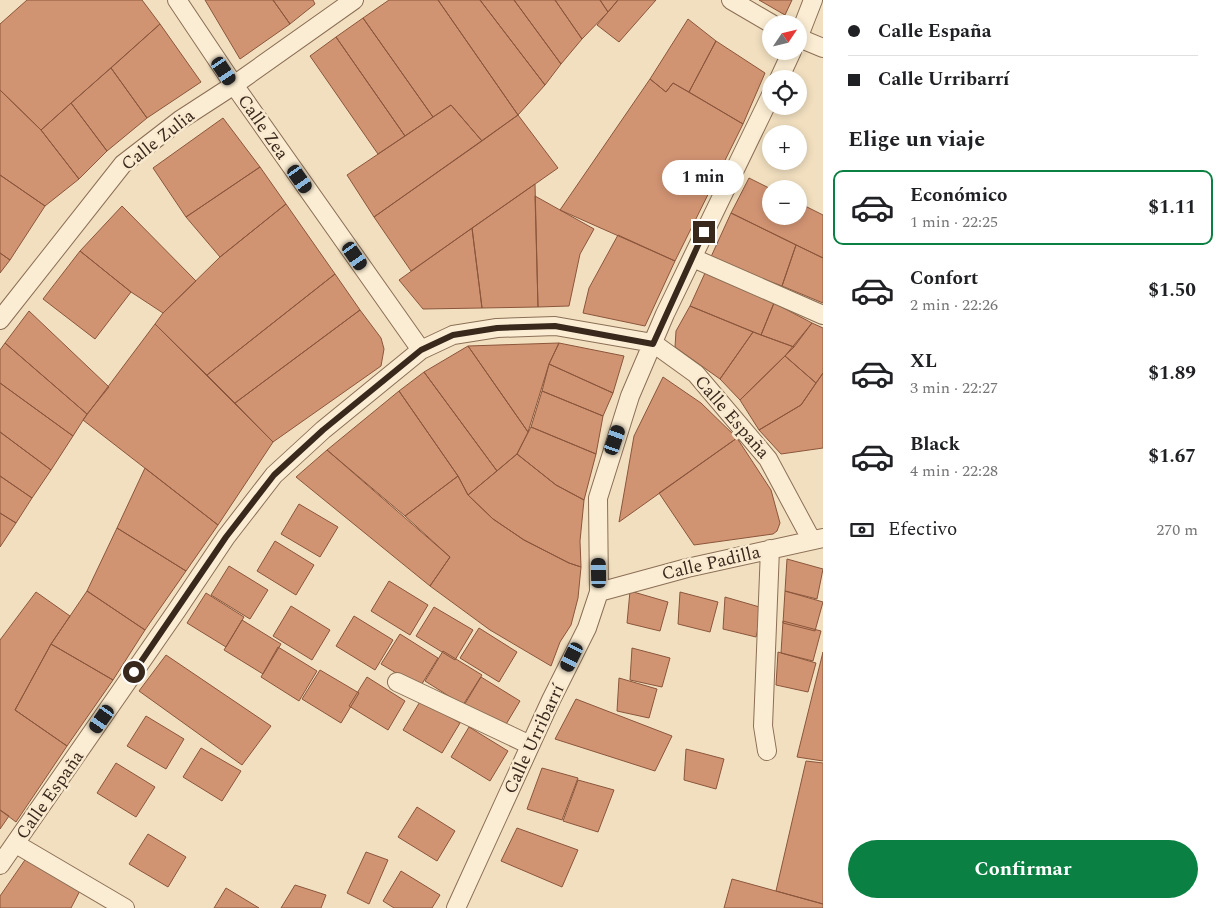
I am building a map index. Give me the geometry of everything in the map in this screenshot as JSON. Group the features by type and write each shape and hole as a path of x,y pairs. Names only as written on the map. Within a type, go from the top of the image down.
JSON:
{"street":[{"name":"Calle Zea","path":"177,0 234,85 421,350"},
{"name":"Calle Zulia","path":"0,320 123,164 180,120 234,85 354,0"},
{"path":"732,0 762,18"},
{"path":"807,15 813,0"},
{"path":"808,40 823,48"},
{"name":"Calle Urribarrí","path":"456,908 530,745 587,628 599,592 598,498 630,396 762,113"},
{"path":"693,258 823,315"},
{"name":"Calle España","path":"0,865 226,537 274,475 323,430 421,350 453,335 497,328 555,326 653,344 696,374 768,458 817,538"},
{"name":"Calle Padilla","path":"599,592 687,568 817,538"},
{"path":"767,751 763,726 770,549"},
{"path":"397,682 530,745"},
{"path":"16,844 125,908"}],"building":[{"path":"27,0 142,0 160,24 41,130 0,90 0,24"},
{"path":"205,0 273,0 290,24 240,59"},
{"path":"273,0 313,0 315,4 290,24"},
{"path":"389,0 438,0 518,115 482,141 451,105 433,117 363,18"},
{"path":"438,0 480,0 545,85 518,115"},
{"path":"480,0 514,0 561,64 545,85"},
{"path":"514,0 555,0 582,39 561,64"},
{"path":"555,0 600,0 608,12 582,39"},
{"path":"600,0 618,0 608,12"},
{"path":"618,0 656,0 619,42 597,25"},
{"path":"759,0 792,0 785,15"},
{"path":"363,18 433,117 405,136 336,37"},
{"path":"688,19 716,41 689,92 673,83 666,92 650,79"},
{"path":"160,24 201,82 147,118 111,68"},
{"path":"336,37 405,136 378,154 310,56"},
{"path":"716,41 762,71 762,80 743,124 689,92"},
{"path":"111,68 147,118 107,151 71,103"},
{"path":"650,79 666,92 673,83 743,124 675,261 560,210"},
{"path":"0,90 41,130 79,179 45,206 0,175"},
{"path":"71,103 107,151 79,179 41,130"},
{"path":"451,105 482,141 374,217 347,175"},
{"path":"518,115 558,168 411,271 374,217"},
{"path":"223,118 260,167 186,217 153,168"},
{"path":"260,167 286,204 220,257 186,217"},
{"path":"0,175 45,206 10,260 0,253"},
{"path":"749,178 762,184 762,225 807,225 807,207 823,215 823,258 731,213"},
{"path":"535,184 538,307 482,308 472,228"},
{"path":"535,196 594,229 580,254 569,306 538,307"},
{"path":"286,204 335,274 207,375 155,324 163,313 220,257"},
{"path":"122,206 196,281 163,313 131,292 80,251"},
{"path":"731,213 796,245 782,286 710,259"},
{"path":"472,228 482,308 423,309 399,280"},
{"path":"618,235 675,261 645,326 583,313 589,288"},
{"path":"796,245 823,258 823,303 782,286"},
{"path":"80,251 131,292 95,339 43,299"},
{"path":"0,253 10,260 0,273"},
{"path":"705,273 774,303 761,335 690,306"},
{"path":"335,274 360,310 235,403 207,375"},
{"path":"774,303 812,323 794,347 761,335"},
{"path":"690,306 753,332 720,379 675,347 676,331"},
{"path":"360,310 381,338 384,349 381,366 273,442 235,403"},
{"path":"29,311 109,387 87,414 5,343"},
{"path":"812,323 823,328 823,373 816,383 785,356"},
{"path":"155,324 273,442 218,525 83,420"},
{"path":"753,332 794,347 740,400 720,379"},
{"path":"5,343 87,414 73,436 0,383 0,350"},
{"path":"559,343 624,356 613,393 549,364"},
{"path":"559,343 549,364 528,432 468,346"},
{"path":"468,346 528,432 517,454 497,471 424,372"},
{"path":"785,356 816,383 801,405 759,430 740,400"},
{"path":"549,364 613,393 603,416 542,391"},
{"path":"424,372 497,471 468,495 458,476 399,391"},
{"path":"823,373 823,448 781,454 759,430 801,405"},
{"path":"663,377 701,403 737,438 619,522 634,436"},
{"path":"0,383 73,436 51,470 0,432"},
{"path":"399,391 458,476 405,516 327,450"},
{"path":"542,391 603,416 596,454 531,427"},
{"path":"531,427 596,454 584,500 556,485 517,454"},
{"path":"0,432 51,470 32,498 0,476"},
{"path":"737,438 771,490 780,523 777,531 773,534 694,545 659,493"},
{"path":"327,450 450,557 430,586 296,477"},
{"path":"517,454 556,485 584,500 580,541 581,567 569,563 524,540 493,519 468,495"},
{"path":"145,468 218,525 186,571 117,528"},
{"path":"0,476 32,498 16,523 0,513"},
{"path":"458,476 468,495 493,519 524,540 569,563 581,567 578,598 571,625 560,642 551,666 490,630 430,586 450,557 405,516"},
{"path":"299,504 338,527 320,557 281,534"},
{"path":"0,513 16,523 0,547"},
{"path":"117,528 186,571 145,630 87,591"},
{"path":"275,541 314,565 296,595 257,571"},
{"path":"787,559 823,569 817,599 785,591"},
{"path":"229,566 268,590 250,619 211,595"},
{"path":"389,581 428,605 410,635 371,611"},
{"path":"87,591 145,630 113,680 51,644"},
{"path":"630,591 668,602 660,631 627,623"},
{"path":"785,591 823,602 815,631 783,623"},
{"path":"36,592 70,616 51,644 15,710 67,746 16,822 0,810 0,640"},
{"path":"680,592 718,602 710,632 678,624"},
{"path":"206,593 244,617 226,647 187,623"},
{"path":"725,597 763,608 756,637 723,629"},
{"path":"291,606 330,630 312,660 273,636"},
{"path":"434,607 473,630 455,660 416,636"},
{"path":"354,616 393,640 375,670 336,646"},
{"path":"242,620 281,644 263,674 224,650"},
{"path":"783,621 821,631 813,661 781,653"},
{"path":"479,628 517,652 499,682 460,658"},
{"path":"400,634 438,658 420,687 381,664"},
{"path":"51,644 113,680 67,746 15,710"},
{"path":"278,647 317,671 299,701 261,677"},
{"path":"632,648 670,658 662,687 630,680"},
{"path":"443,651 482,675 463,705 425,681"},
{"path":"778,652 816,663 808,692 776,685"},
{"path":"823,652 823,761 797,757"},
{"path":"166,655 271,726 242,765 139,691"},
{"path":"320,670 359,693 341,723 302,699"},
{"path":"367,677 405,701 388,730 349,706"},
{"path":"481,677 520,701 502,731 463,707"},
{"path":"619,678 657,689 649,718 617,711"},
{"path":"576,699 672,736 655,771 555,739"},
{"path":"421,700 460,723 442,753 403,730"},
{"path":"146,716 184,739 166,769 127,746"},
{"path":"469,727 508,751 490,781 451,757"},
{"path":"201,748 241,771 222,801 183,777"},
{"path":"686,749 724,759 716,789 684,780"},
{"path":"806,761 823,763 823,904 776,891"},
{"path":"116,763 155,787 136,817 97,793"},
{"path":"542,768 578,778 562,820 527,809"},
{"path":"578,780 614,790 598,832 563,821"},
{"path":"417,807 455,831 437,861 398,837"},
{"path":"0,810 9,816 0,829"},
{"path":"517,828 578,850 562,887 501,861"},
{"path":"148,834 186,857 168,887 129,864"},
{"path":"366,852 388,860 369,904 347,893"},
{"path":"27,857 83,885 71,908 0,908 0,896"},
{"path":"401,871 440,895 432,908 394,908 383,901"},
{"path":"732,879 823,904 823,908 724,908"},
{"path":"295,885 326,895 321,908 281,908"},
{"path":"226,888 259,908 214,908"}],"route":[{"path":"134,672 226,537 274,475 323,430 421,350 453,335 497,328 555,326 653,344 665,314 704,232"}]}
